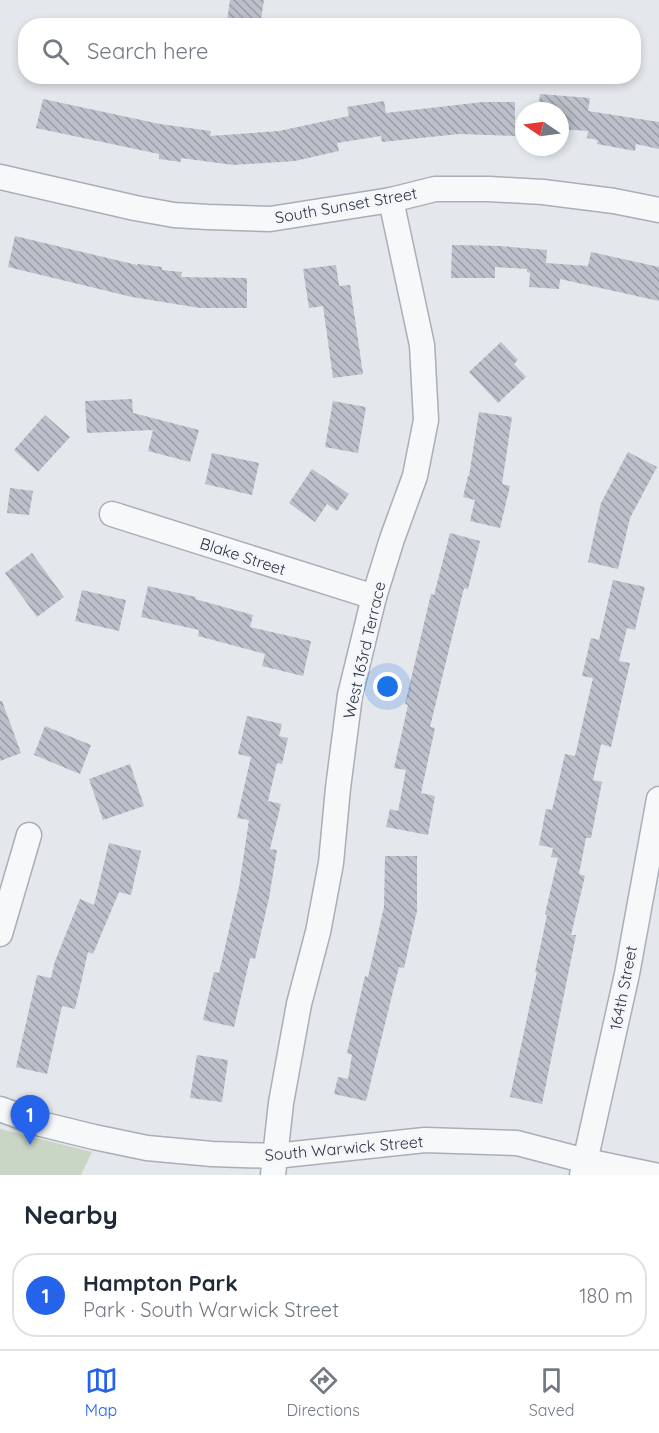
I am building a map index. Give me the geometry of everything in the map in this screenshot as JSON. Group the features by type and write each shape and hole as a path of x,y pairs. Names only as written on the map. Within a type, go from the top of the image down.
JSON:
{"street":[{"name":"South Sunset Street","path":"0,177 135,208 208,217 270,219 391,200 435,189 543,192 614,201 659,210"},
{"name":"West 163rd Terrace","path":"274,1165 281,1103 299,1004 318,932 331,863 350,695 374,597 392,539 416,476 426,420 422,345 391,200"},
{"name":"Blake Street","path":"112,514 374,597"},
{"name":"164th Street","path":"584,1168 627,974 659,799"},
{"path":"0,934 28,835"},
{"name":"South Warwick Street","path":"0,1109 41,1124 147,1148 212,1154 274,1165 425,1140 517,1143 584,1168 654,1175"}],"green space":[{"path":"0,1129 92,1152 81,1175 0,1175"}],"building":[{"path":"230,0 264,0 261,18 227,18"},
{"path":"540,94 590,98 588,111 659,122 659,149 636,144 635,151 597,144 598,140 587,138 588,131 569,130 569,102 539,102"},
{"path":"43,99 160,124 211,131 210,136 279,131 349,116 347,107 384,101 386,113 483,102 515,102 515,136 459,134 382,142 381,136 337,143 339,151 295,161 233,165 181,158 181,162 159,159 159,154 36,128"},
{"path":"15,236 137,265 162,267 162,270 182,272 181,277 247,278 247,308 200,308 132,297 8,267"},
{"path":"452,245 547,250 546,263 588,266 591,252 659,267 659,301 560,279 559,289 529,287 530,273 527,269 495,267 495,278 451,278"},
{"path":"336,265 339,286 350,285 363,374 333,378 323,306 309,308 303,269"},
{"path":"501,342 518,360 514,364 526,377 498,403 469,372"},
{"path":"132,399 133,413 199,430 190,462 148,451 153,430 87,433 85,401"},
{"path":"333,401 366,407 358,453 325,447"},
{"path":"479,412 512,417 502,484 510,486 500,528 470,521 475,500 463,497 469,476"},
{"path":"45,415 70,437 38,472 14,450"},
{"path":"628,452 657,467 630,518 618,569 588,562 601,503"},
{"path":"212,453 259,463 252,495 205,484"},
{"path":"312,469 349,494 337,511 327,504 315,522 289,503"},
{"path":"10,488 33,491 29,515 7,513"},
{"path":"450,533 480,541 468,589 464,588 430,727 435,728 421,793 435,796 428,835 386,827 390,809 398,811 406,770 394,768 408,705 405,704 431,594 434,595"},
{"path":"32,553 64,597 37,617 5,573"},
{"path":"613,580 645,587 635,630 627,628 619,661 630,663 611,747 601,744 593,780 602,782 591,838 586,838 579,874 585,876 571,935 576,935 542,1104 510,1097 537,972 535,972 547,915 545,914 558,858 551,857 553,848 539,845 546,809 552,810 565,754 575,756 593,678 582,676 591,638 599,640"},
{"path":"148,586 196,597 195,599 253,615 250,627 311,641 303,676 262,666 265,654 198,636 199,630 141,617"},
{"path":"82,590 126,600 119,631 75,621"},
{"path":"0,701 2,701 21,753 0,761"},
{"path":"247,716 282,724 279,736 288,738 282,764 277,763 268,801 281,804 270,849 277,850 269,898 255,959 250,958 234,1027 203,1020 214,972 219,973 239,887 249,820 237,818 251,757 238,754"},
{"path":"45,726 91,745 80,774 34,755"},
{"path":"130,764 144,806 103,820 89,779"},
{"path":"109,843 141,851 131,895 119,892 93,954 88,952 75,1009 62,1006 47,1074 16,1067 37,975 51,978 55,961 80,899 94,905"},
{"path":"385,856 417,856 417,911 404,968 399,967 366,1101 334,1094 338,1077 348,1079 352,1055 347,1053 384,907"},
{"path":"197,1055 228,1060 222,1102 190,1098"}],"place":[{"name":"Hampton Park","path":"30,1145"}]}
